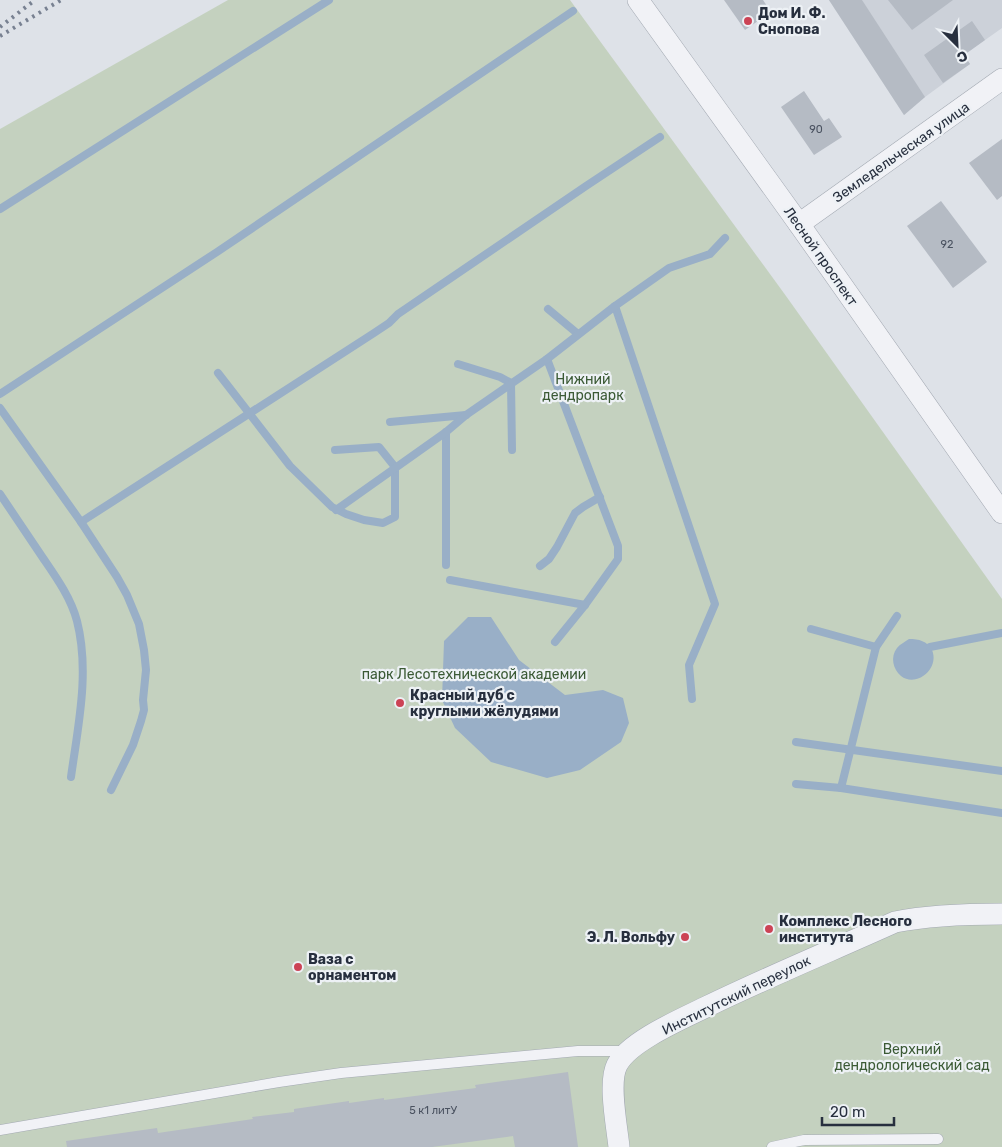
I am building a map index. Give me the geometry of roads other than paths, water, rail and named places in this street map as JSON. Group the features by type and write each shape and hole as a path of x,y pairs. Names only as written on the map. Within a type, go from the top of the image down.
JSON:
{"street":[{"name":"Лесной проспект","path":"638,0 799,224 1002,513"},
{"name":"Земледельческая улица","path":"799,224 1002,79"},
{"name":"Институтский переулок","path":"619,1147 612,1083 616,1065 627,1051 675,1022 742,989 895,922 939,916 1002,914"}],"lane":[{"path":"0,1130 341,1073 578,1051 627,1051"},
{"path":"772,1147 804,1140 938,1139"}],"water":[{"path":"468,617 491,617 519,660 565,695 603,690 623,698 629,723 621,742 580,770 547,778 491,762 455,728 442,700 444,641"},
{"path":"909,639 925,643 932,650 934,657 930,670 920,678 913,680 901,676 893,663 897,648"}],"waterway":[{"path":"0,209 329,0"},
{"path":"0,394 217,252 573,11"},
{"path":"81,522 374,333 398,314 660,137"},
{"path":"336,510 446,432 466,415 547,359 615,306 669,268 710,254 725,238"},
{"path":"615,306 715,604 689,665 692,699"},
{"path":"548,309 578,334"},
{"path":"547,359 618,546 618,559 585,605 555,642"},
{"path":"458,364 500,377 511,383 512,450"},
{"path":"218,373 290,466 332,507 364,520 383,523 395,517 395,467 379,447 335,450"},
{"path":"0,408 81,522 117,577 139,624 146,670 144,710 133,745 111,790"},
{"path":"390,422 466,415"},
{"path":"446,432 446,565"},
{"path":"0,494 63,588 77,621 81,640 83,679 71,777"},
{"path":"540,566 549,559 557,547 575,513 600,497"},
{"path":"450,580 585,605"},
{"path":"841,788 876,647 897,616"},
{"path":"811,629 876,647"},
{"path":"930,647 1002,633"},
{"path":"796,742 1002,771"},
{"path":"796,784 841,788 1002,813"}],"railway":[{"path":"0,27 35,0"},
{"path":"0,36 61,0"}],"place":[{"name":"Дом И. Ф. Снопова","path":"748,21"},
{"name":"Красный дуб с круглыми жёлудями","path":"400,703"},
{"name":"Комплекс Лесного института","path":"769,929"},
{"name":"Э. Л. Вольфу","path":"685,937"},
{"name":"Ваза с орнаментом","path":"298,967"}],"park label":[{"name":"Нижний дендропарк","path":"583,388"},
{"name":"парк Лесотехнической академии","path":"474,674"},
{"name":"Верхний дендрологический сад","path":"912,1058"}]}
